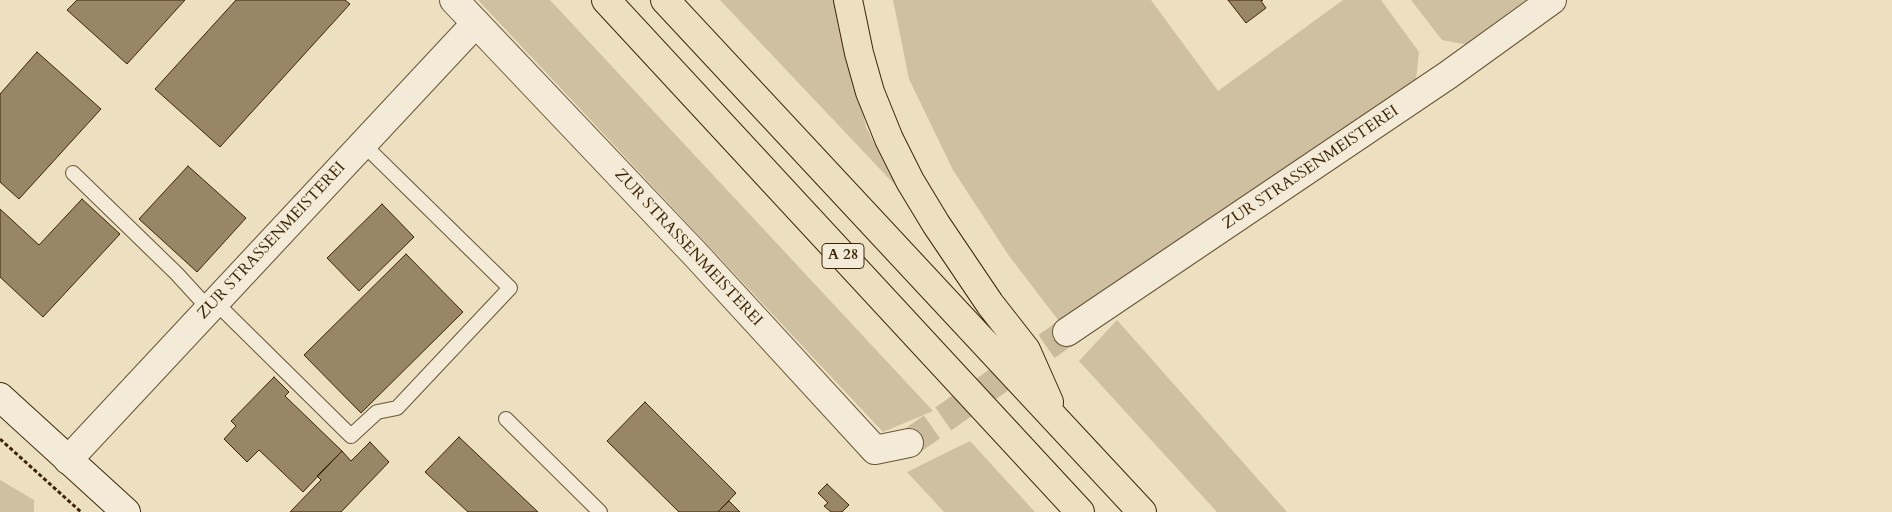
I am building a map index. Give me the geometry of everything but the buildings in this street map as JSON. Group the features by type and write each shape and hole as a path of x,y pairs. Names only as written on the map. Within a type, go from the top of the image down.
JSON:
{"highway":[{"name":"A 28","path":"606,0 1080,512"},
{"name":"A 28","path":"665,0 1142,512"},
{"path":"848,0 859,54 870,92 889,139 906,173 936,224 990,304 1026,350 1058,421"}],"street":[{"name":"ZUR STRASSENMEISTEREI","path":"454,0 696,255 875,450 909,443"},
{"name":"ZUR STRASSENMEISTEREI","path":"1067,332 1448,75 1552,0"},
{"name":"ZUR STRASSENMEISTEREI","path":"68,460 476,23"},
{"path":"0,397 126,512"}],"lane":[{"path":"73,174 177,274 352,436 377,412 397,408 510,288 363,144"},
{"path":"506,419 600,512"}],"path":[{"path":"0,438 81,512"}],"shaded area":[{"path":"478,0 550,0 933,411 883,432"},
{"path":"720,0 837,0 866,127 895,185"},
{"path":"893,0 1151,0 1218,91 1343,0 1381,0 1419,52 1416,80 1062,325 1009,256 953,170 909,79"},
{"path":"1411,0 1532,0 1469,45 1442,40"},
{"path":"1117,320 1287,512 1217,512 1079,361"},
{"path":"970,441 1035,512 944,512 907,472"},
{"path":"0,480 34,500 34,512 0,512"}],"tunnel":[{"path":"909,443 1067,332"}]}
